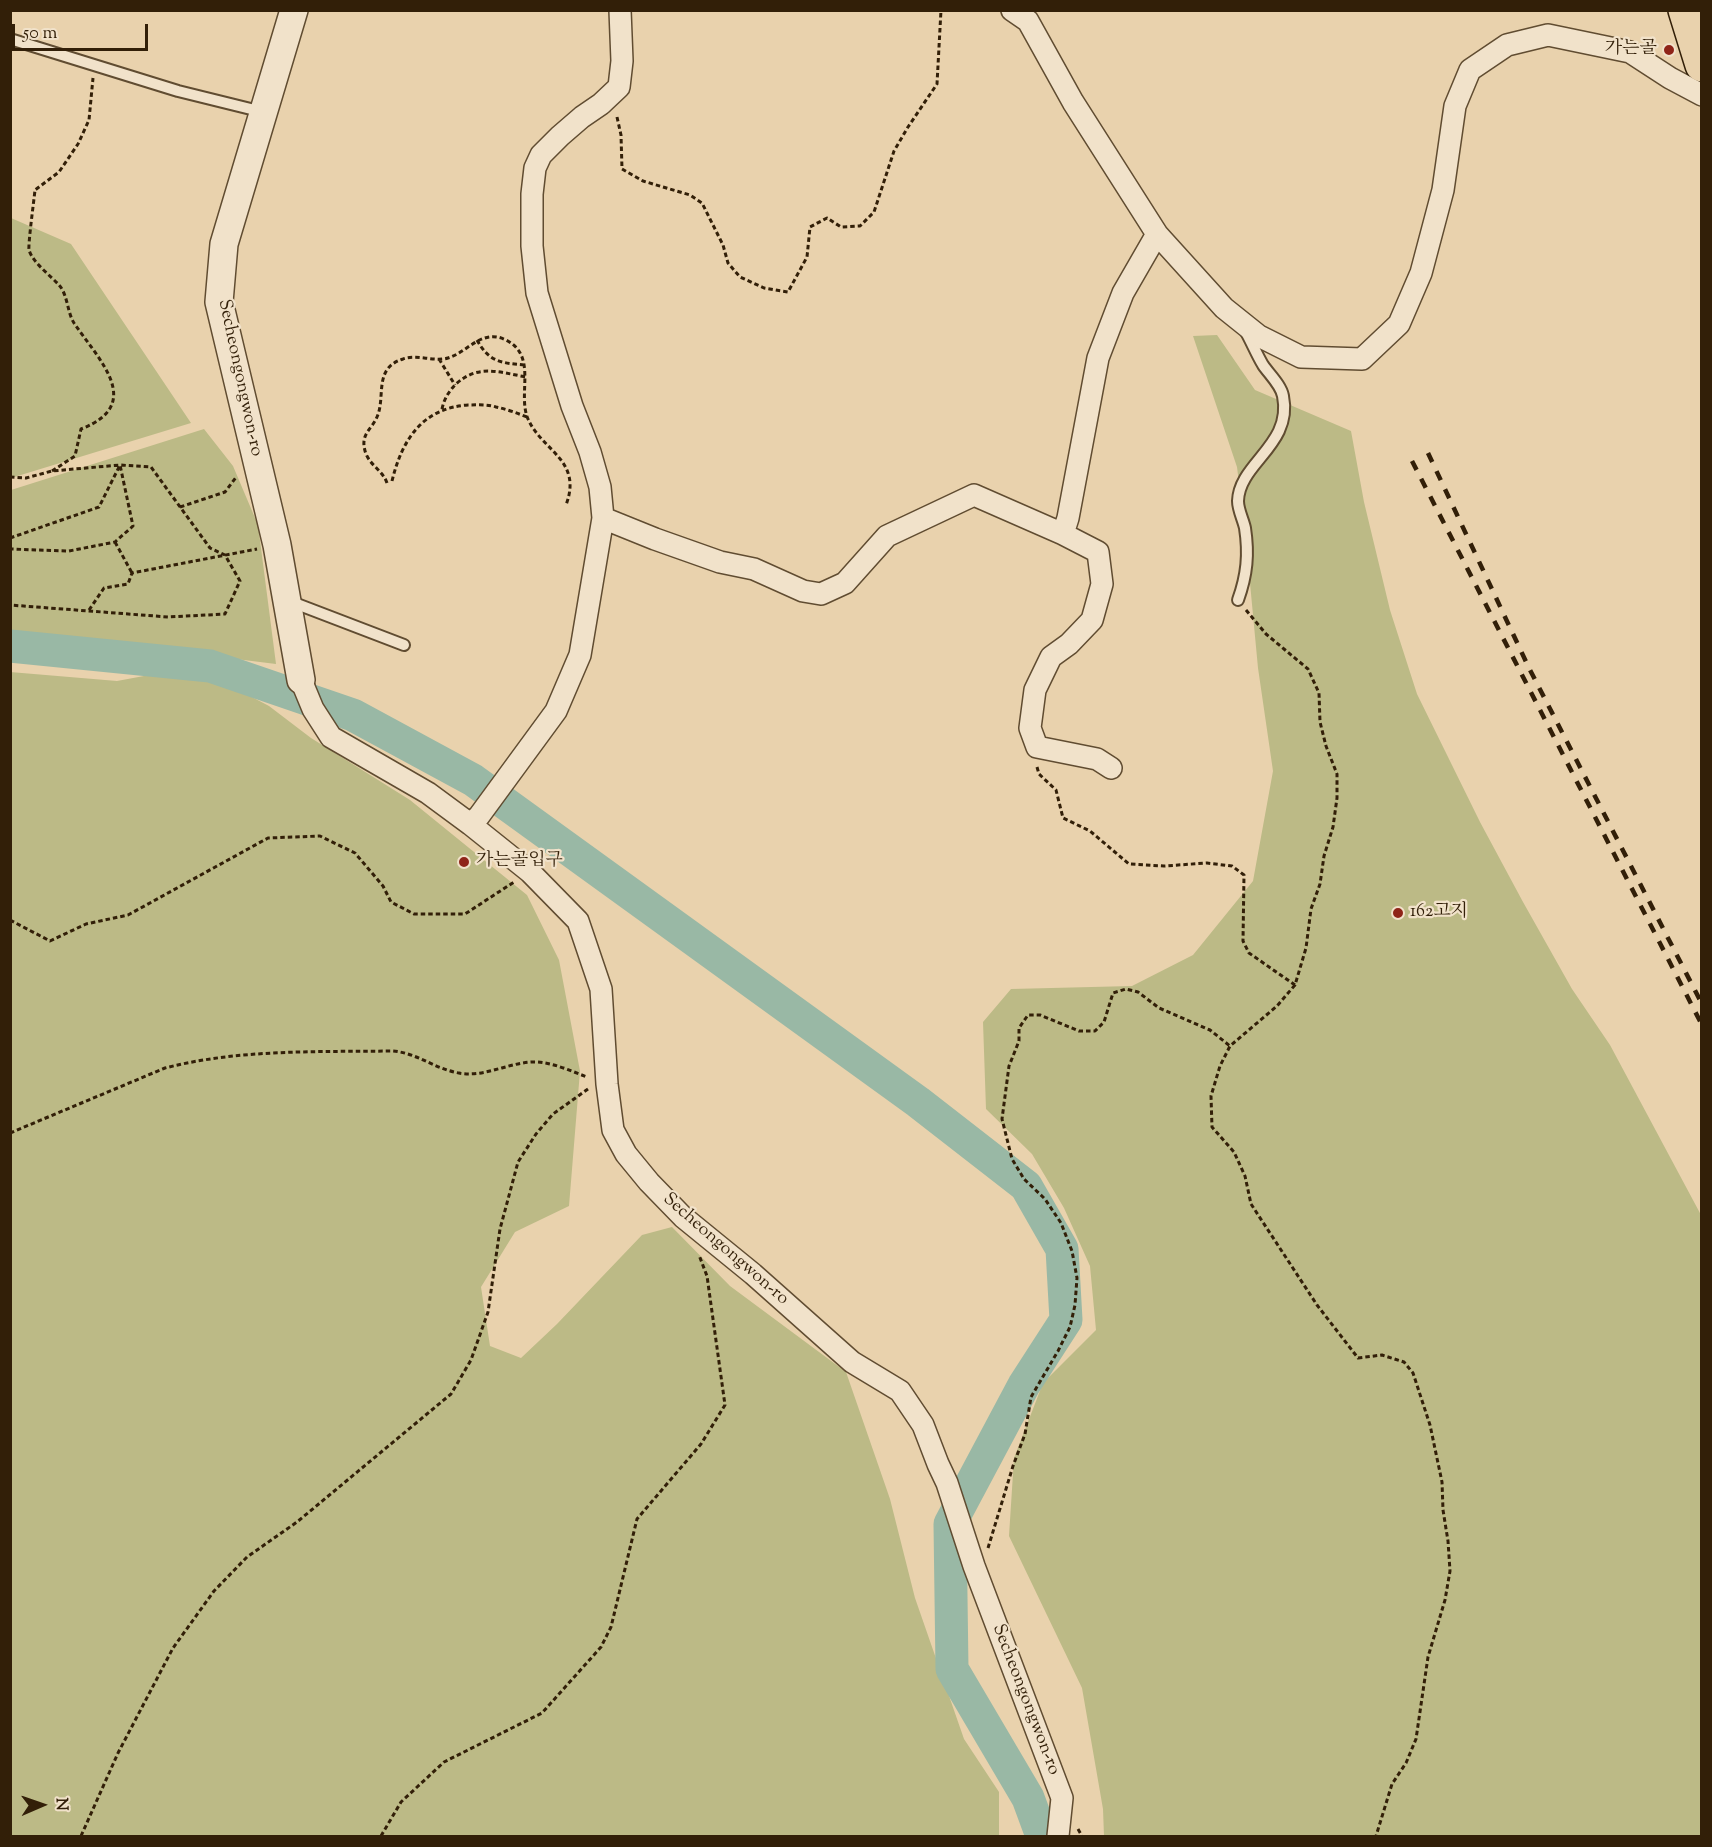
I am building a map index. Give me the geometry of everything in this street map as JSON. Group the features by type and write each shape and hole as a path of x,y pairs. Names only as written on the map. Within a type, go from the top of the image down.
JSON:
{"main road":[{"path":"1685,10 1701,65"}],"street":[{"name":"Secheongongwon-ro","path":"294,10 224,244 219,302 277,545 301,680 314,709 331,737 475,820 578,921 601,988 607,1084 613,1130 626,1154 683,1217 753,1274 852,1362 900,1391 923,1425 947,1483 978,1575 1062,1798 1058,1836"},
{"path":"475,820 556,711 580,655 603,518 600,488 537,293 532,246 531,194 535,168 541,155 560,136 619,87 622,61 620,10"},
{"path":"1012,10 1028,21 1073,102 1157,234 1224,308 1259,336 1301,357 1362,359 1399,324 1421,273 1440,200 1455,106 1470,70 1507,45 1548,35 1630,52 1701,95"},
{"path":"1063,534 1098,358 1123,293 1157,234"},
{"path":"603,518 688,551 720,562 754,569 803,591 821,594 845,583 888,536 974,495 1063,534 1098,552 1102,584 1092,620 1069,644 1051,657 1035,690 1030,728 1036,747 1097,759 1111,768"}],"lane":[{"path":"10,39 178,91 263,112"},
{"path":"1238,600 1245,582 1248,553 1238,504 1240,487 1270,447 1284,422 1283,394 1262,363 1241,321"},
{"path":"286,600 404,645"}],"path":[{"path":"616,116 621,135 622,169 643,181 690,195 702,203 723,245 728,263 740,277 764,288 788,292 807,256 810,227 827,218 840,227 860,226 874,212 894,151 937,84 941,10"},
{"path":"52,471 75,456 81,429 94,424 110,409 114,400 115,388 99,356 73,321 61,287 29,249 35,190 59,172 78,144 89,120 93,79 89,63"},
{"path":"387,483 385,476 366,453 364,443 366,430 377,418 380,410 381,384 384,375 392,365 402,359 449,358 477,340 496,337 506,340 515,347 525,365 524,409 535,432 562,459 569,480 569,496 566,505"},
{"path":"477,340 483,351 491,358 501,362 525,365"},
{"path":"439,359 455,385"},
{"path":"442,410 444,401 455,385 475,371 491,371 526,377"},
{"path":"392,481 395,468 410,435 420,424 442,410 460,406 494,406 527,417"},
{"path":"180,507 225,492 240,471 243,461 255,452"},
{"path":"10,538 99,507 120,465"},
{"path":"10,549 69,551 115,542 132,526 120,465"},
{"path":"10,477 26,478 52,471 120,465 151,466 210,548 225,555 240,581 225,614 168,617 10,605"},
{"path":"89,610 104,588 128,584 132,573 115,542"},
{"path":"132,573 262,548"},
{"path":"1238,600 1266,634 1308,669 1319,693 1320,722 1337,774 1337,798 1320,884 1311,909 1306,948 1295,984 1276,1006 1230,1046 1220,1066 1211,1096 1212,1127 1234,1152 1245,1176 1251,1204 1317,1305 1358,1358 1382,1355 1404,1362 1413,1373 1430,1425 1442,1482 1450,1571 1445,1600 1428,1657 1416,1739 1406,1763 1392,1784 1376,1836"},
{"path":"1036,747 1035,758 1039,774 1056,790 1064,818 1090,831 1129,864 1164,866 1207,863 1232,866 1244,875 1243,941 1249,953 1295,984"},
{"path":"10,920 21,928 50,941 86,924 128,915 268,838 320,836 355,853 383,886 391,902 414,914 465,914 530,872"},
{"path":"978,1575 1025,1434 1031,1396 1070,1327 1075,1305 1077,1278 1072,1251 1061,1222 1045,1199 1024,1179 1012,1159 1002,1119 1008,1066 1019,1041 1019,1028 1028,1015 1040,1015 1079,1031 1095,1031 1104,1022 1113,993 1126,989 1138,992 1159,1008 1210,1030 1230,1046"},
{"path":"10,1133 165,1068 184,1063 253,1054 393,1051 411,1054 446,1070 461,1074 538,1062 554,1065 607,1084"},
{"path":"81,1836 118,1753 173,1648 214,1591 248,1557 297,1522 451,1394 471,1360 488,1312 500,1229 518,1162 536,1134 553,1114 587,1090 607,1084"},
{"path":"381,1836 401,1802 444,1762 542,1713 601,1647 611,1627 637,1519 701,1444 725,1406 707,1276 683,1217"}],"shaded area":[{"path":"11,218 71,244 191,423 11,478"},
{"path":"1217,335 1255,390 1351,431 1364,502 1390,610 1417,694 1480,822 1523,902 1572,989 1610,1045 1701,1215 1701,1836 1104,1836 1103,1809 1082,1688 1009,1536 1014,1458 1043,1383 1096,1330 1090,1266 1064,1208 1032,1154 986,1109 983,1022 1011,989 1132,986 1193,955 1253,881 1273,771 1258,668 1237,467 1193,336"},
{"path":"204,429 233,466 258,525 276,664 11,631 11,490"},
{"path":"10,672 117,681 160,673 231,686 269,706 311,738 410,800 527,895 559,960 580,1071 569,1206 515,1232 481,1287 490,1346 521,1358 557,1324 642,1235 672,1227 730,1286 846,1372 890,1499 915,1598 964,1739 999,1792 999,1836 11,1836"}],"waterway":[{"path":"10,646 210,666 353,715 473,780 918,1102 1026,1186 1062,1249 1066,1320 1024,1385 950,1524 952,1669 1028,1798 1042,1836"}],"railway":[{"path":"1428,453 1529,668 1702,1004"},
{"path":"1412,461 1702,1025"}],"place":[{"name":"가는골","path":"1669,50"},
{"name":"가는골입구","path":"464,862"},
{"name":"162고지","path":"1398,913"}]}
